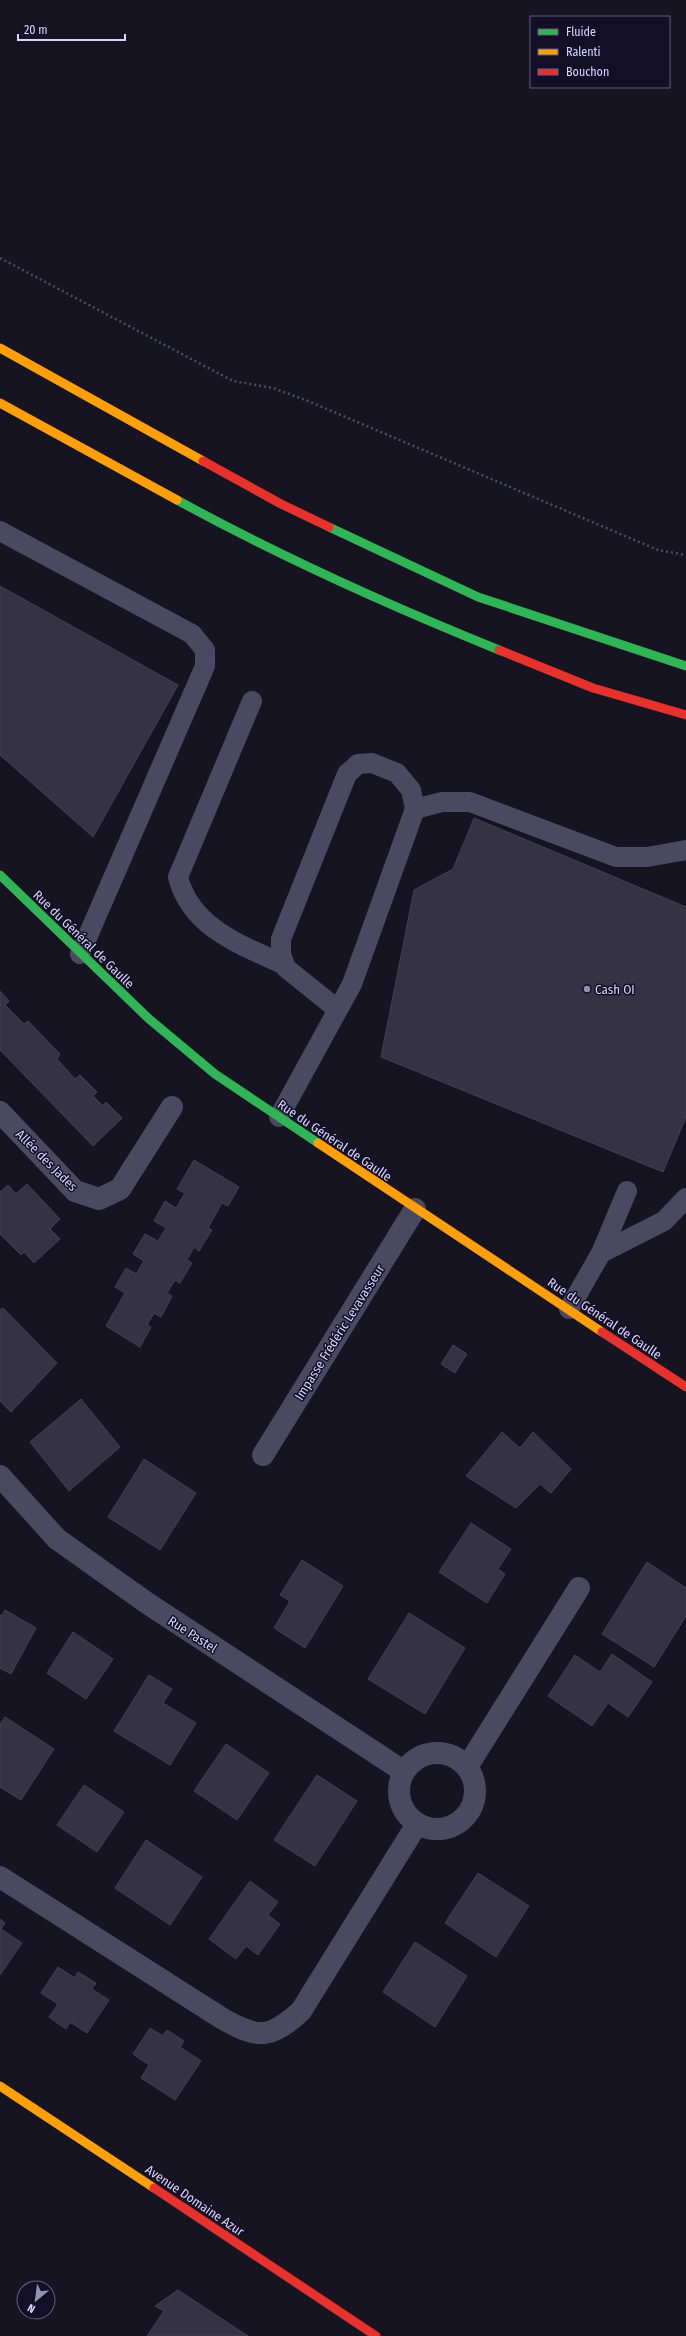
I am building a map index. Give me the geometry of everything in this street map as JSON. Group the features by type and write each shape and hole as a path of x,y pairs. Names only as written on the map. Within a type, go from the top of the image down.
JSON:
{"main road":[{"path":"0,348 281,504 478,597 686,666"},
{"path":"0,403 217,522 422,619 593,688 686,715"},
{"name":"Rue du Général de Gaulle","path":"0,875 80,954 148,1018 215,1074 415,1209 686,1387"},
{"name":"Avenue Domaine Azur","path":"0,2086 376,2336"}],"street":[{"name":"Allée des Jades","path":"0,1112 75,1191 99,1199 120,1189 172,1107"},
{"name":"Impasse Frédéric Levavasseur","path":"263,1455 415,1209"},
{"name":"Rue Pastel","path":"0,1476 58,1539 147,1604 403,1771"},
{"path":"467,1767 579,1588"},
{"path":"433,1752 446,1753 457,1758 467,1767 476,1788 474,1800 469,1811 462,1820 451,1826 440,1829 428,1828 417,1824 408,1816 401,1806 399,1782 403,1771 411,1762 421,1755 433,1752"},
{"path":"0,1877 223,2020 244,2031 270,2033 287,2024 300,2011 417,1824"}],"lane":[{"path":"0,531 192,634 205,650 205,666 80,954"},
{"path":"252,701 178,877 182,894 197,915 226,938 285,965"},
{"path":"279,1117 352,984 415,809 411,790 397,773 372,762 358,764 347,774 282,939 281,954 286,968 337,1009"},
{"path":"415,809 442,802 470,802 616,857 647,858 686,850"},
{"path":"569,1309 601,1253 627,1190"},
{"path":"601,1253 664,1221 686,1198"}],"path":[{"path":"0,258 233,381 273,388 308,401 658,550 686,555"}],"building":[{"path":"0,586 178,685 93,837 0,755"},
{"path":"474,818 686,907 686,1117 663,1172 381,1057 414,890 453,869"},
{"path":"0,991 9,1001 5,1005 24,1024 28,1021 60,1054 57,1059 75,1079 80,1075 97,1092 93,1096 103,1106 106,1102 122,1118 93,1146 0,1050"},
{"path":"194,1160 239,1187 228,1206 222,1203 208,1228 212,1230 199,1251 194,1247 187,1260 192,1263 180,1283 175,1280 167,1293 172,1296 161,1317 154,1313 147,1325 151,1327 140,1347 106,1326 125,1293 115,1287 126,1268 136,1274 144,1261 133,1254 145,1234 158,1241 166,1228 154,1221 165,1201 176,1208 185,1193 177,1189"},
{"path":"27,1184 60,1219 50,1229 60,1239 34,1263 24,1252 21,1255 0,1234 0,1192 8,1185 16,1194"},
{"path":"3,1308 57,1363 11,1412 0,1401 0,1310"},
{"path":"453,1345 467,1354 455,1373 441,1364"},
{"path":"81,1399 120,1447 69,1491 30,1442"},
{"path":"502,1432 520,1448 533,1432 571,1469 551,1493 540,1484 516,1508 466,1476"},
{"path":"144,1459 196,1493 160,1550 108,1517"},
{"path":"471,1523 511,1549 498,1569 505,1574 487,1603 439,1572"},
{"path":"302,1560 343,1586 305,1648 274,1628 290,1601 280,1595"},
{"path":"647,1562 686,1588 686,1616 654,1667 602,1634"},
{"path":"5,1610 36,1628 11,1674 0,1668 0,1615 2,1616"},
{"path":"409,1613 465,1648 425,1714 368,1679"},
{"path":"73,1632 113,1659 86,1699 47,1673"},
{"path":"612,1654 652,1682 628,1717 608,1703 592,1726 548,1696 575,1655 600,1672"},
{"path":"149,1675 172,1689 163,1703 196,1723 170,1765 114,1731"},
{"path":"5,1717 54,1749 21,1800 0,1787 0,1724"},
{"path":"226,1744 269,1773 237,1820 194,1791"},
{"path":"317,1775 357,1801 315,1866 274,1840"},
{"path":"84,1785 124,1812 97,1852 57,1825"},
{"path":"146,1840 202,1877 170,1925 115,1888"},
{"path":"478,1873 529,1906 496,1957 445,1923"},
{"path":"250,1881 278,1902 268,1915 280,1924 258,1955 246,1946 236,1959 209,1939"},
{"path":"0,1919 5,1923 1,1929 22,1943 0,1975"},
{"path":"415,1942 467,1976 435,2027 383,1992"},
{"path":"58,1967 75,1978 78,1972 96,1983 92,1989 109,2000 87,2033 70,2022 66,2029 49,2017 58,2004 41,1993"},
{"path":"150,2028 163,2036 167,2030 184,2041 180,2047 201,2061 175,2100 141,2078 149,2065 133,2054"},
{"path":"178,2290 248,2336 147,2336 164,2311 155,2306"}],"traffic: fast":[{"path":"177,500 216,521 336,580 499,650"},
{"path":"329,527 478,597 686,666"},
{"path":"0,875 148,1018 215,1074 318,1143"}],"traffic: slow":[{"path":"0,348 203,461"},
{"path":"0,403 177,500"},
{"path":"318,1143 602,1332"},
{"path":"0,2086 154,2188"}],"traffic: jam":[{"path":"203,461 281,504 329,527"},
{"path":"499,650 593,688 686,715"},
{"path":"602,1332 686,1387"},
{"path":"154,2188 376,2336"}],"place":[{"name":"Cash OI","path":"587,989"}]}
